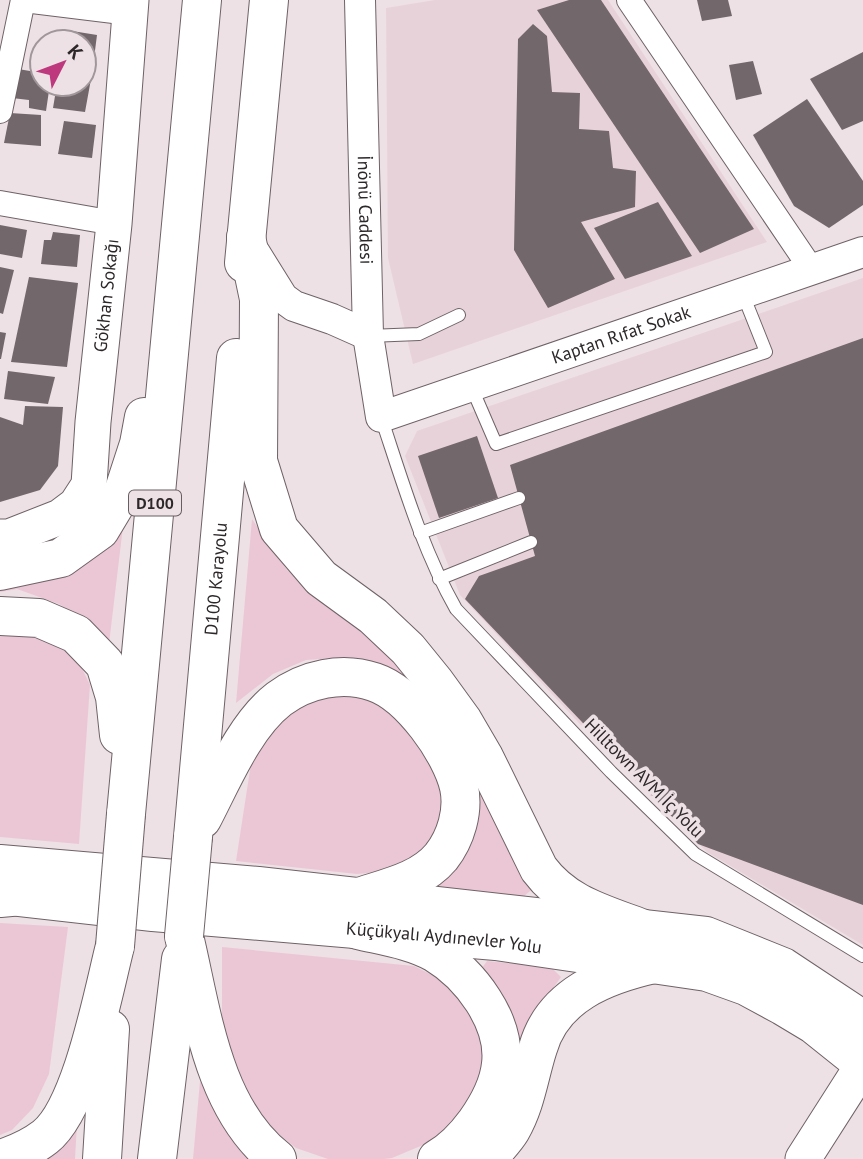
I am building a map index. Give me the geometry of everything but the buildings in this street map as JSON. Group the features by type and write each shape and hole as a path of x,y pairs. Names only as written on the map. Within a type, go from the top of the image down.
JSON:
{"main road":[{"name":"D100","path":"102,1159 126,814 202,0"},
{"name":"Gökhan Sokağı","path":"0,537 9,537 60,517 76,505 89,485 114,223 130,7"},
{"name":"D100 Karayolu","path":"157,1159 184,936 270,11"},
{"path":"0,571 61,558 100,530 124,490 139,444 185,191"},
{"path":"247,237 259,299 258,461 279,529 321,578 373,616 408,649 434,681 463,721 484,757 539,869 557,891 582,906 641,928"},
{"path":"0,616 39,618 76,634 105,664 115,697 126,814"},
{"path":"193,837 232,759 256,723 278,700 303,685 325,678 356,677 377,683 415,712 442,749 458,787 460,811 454,835 441,857 425,871 401,883 357,914 403,940 435,953 455,968 488,1008 500,1041 501,1066 491,1098 470,1130 437,1159"},
{"name":"Küçükyalı Aydınevler Yolu","path":"3,889 153,912 357,914 641,928 706,936 783,967 863,1022"},
{"name":"Küçükyalı Aydınevler Yolu","path":"357,914 496,941 706,972 746,986 813,1024 863,1064"},
{"path":"184,936 207,1036 227,1093 249,1133 276,1159"},
{"path":"1,1159 20,1152 46,1136 59,1119 83,1067 115,946"},
{"path":"488,1159 511,1130 529,1089 538,1045 553,1016 572,997 596,982 627,970 654,964"},
{"path":"803,1159 863,1064"}],"street":[{"path":"0,111 24,0 130,7"},
{"name":"İnönü Caddesi","path":"360,0 368,335 381,417"},
{"path":"629,0 812,270"},
{"path":"0,203 114,223"},
{"path":"247,237 283,298 310,313 332,319 368,335"},
{"name":"Kaptan Rıfat Sokak","path":"381,417 863,252"}],"lane":[{"path":"471,386 496,444 766,352 742,292"},
{"path":"368,335 419,334 459,314"},
{"name":"Hilltown AVM İç Yolu","path":"381,417 420,533 439,579 456,609 611,772 695,853 863,956"},
{"path":"420,533 519,498"},
{"path":"439,579 531,542"}],"shaded area":[{"path":"435,0 608,0 767,242 413,364 388,258 386,8"},
{"path":"863,278 863,945 707,852 603,749 460,595 405,456 417,431"},
{"path":"124,518 109,644 81,618 59,604 17,589 0,592 0,583"},
{"path":"252,519 287,570 316,591 415,679 413,690 357,659 306,660 273,674 236,703"},
{"path":"0,629 47,638 77,658 90,685 79,844 0,837"},
{"path":"358,694 383,704 404,721 440,782 443,802 441,823 427,844 407,861 381,872 357,874 236,861 252,757 265,735 308,699"},
{"path":"466,761 536,886 523,897 424,889"},
{"path":"0,923 68,927 49,1074 33,1108 12,1130 0,1135"},
{"path":"222,947 414,966 442,980 468,1005 487,1057 474,1092 447,1129 423,1145 392,1158 328,1159 296,1148 276,1132 257,1111 222,1042"},
{"path":"487,961 551,967 561,977 539,1008 526,1041 509,1042 479,972"},
{"path":"200,1081 220,1116 258,1159 193,1159"},
{"path":"78,1107 75,1159 26,1159"}]}
